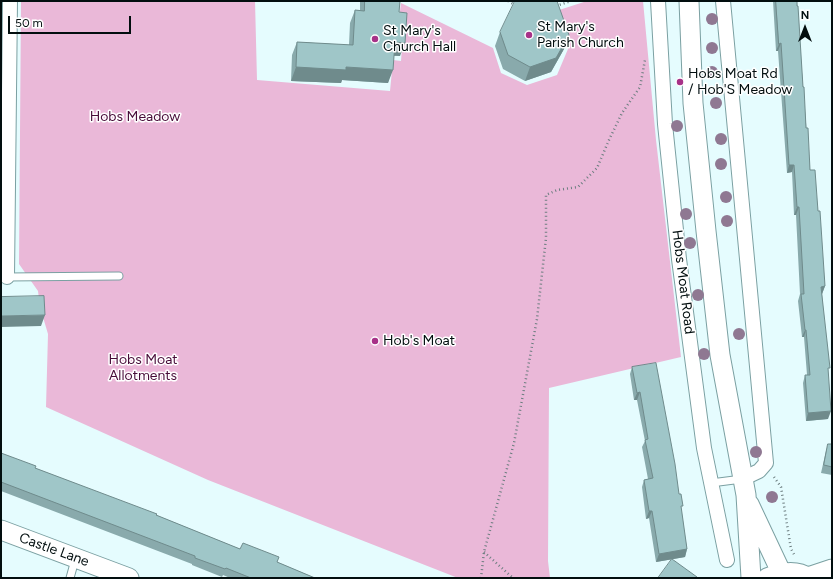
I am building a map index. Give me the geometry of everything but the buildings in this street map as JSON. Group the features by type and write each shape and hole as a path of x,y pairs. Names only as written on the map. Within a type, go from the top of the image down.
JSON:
{"main road":[{"name":"Hobs Moat Road","path":"689,1 693,103 707,238 720,356 744,487 750,578"},
{"name":"Hobs Moat Road","path":"744,487 774,575"},
{"name":"Castle Lane","path":"1,530 129,578"},
{"path":"774,575 800,573 809,577 832,569"}],"street":[{"path":"7,277 10,1"},
{"name":"Hobs Moat Road","path":"658,1 665,124 679,259 704,448 727,560"},
{"path":"722,1 766,463 744,487"}],"lane":[{"path":"7,277 119,276"},
{"path":"711,482 744,487"},
{"path":"70,578 76,557"}],"path":[{"path":"508,1 515,5"},
{"path":"549,8 570,1"},
{"path":"481,578 484,552 514,443 537,319 546,238 546,195 557,190 578,187 597,168 622,112 640,86 646,56"},
{"path":"766,463 781,487 791,549 796,557 801,558"},
{"path":"484,552 513,578"}],"green space":[{"path":"21,1 255,1 257,80 390,91 393,60 401,61 404,20 399,19 401,3 493,48 501,73 527,85 557,75 568,49 556,11 587,1 643,1 656,140 681,357 549,388 548,561 550,578 458,578 208,480 46,407 48,334 40,307 38,291 19,264"}],"place":[{"name":"St Mary's Parish Church","path":"529,35"},
{"name":"St Mary's Church Hall","path":"375,39"},
{"name":"Hobs Moat Rd / Hob'S Meadow","path":"680,82"},
{"name":"Hob's Moat","path":"375,341"}],"park label":[{"name":"Hobs Meadow","path":"135,117"},
{"name":"Hobs Moat Allotments","path":"143,368"}]}
